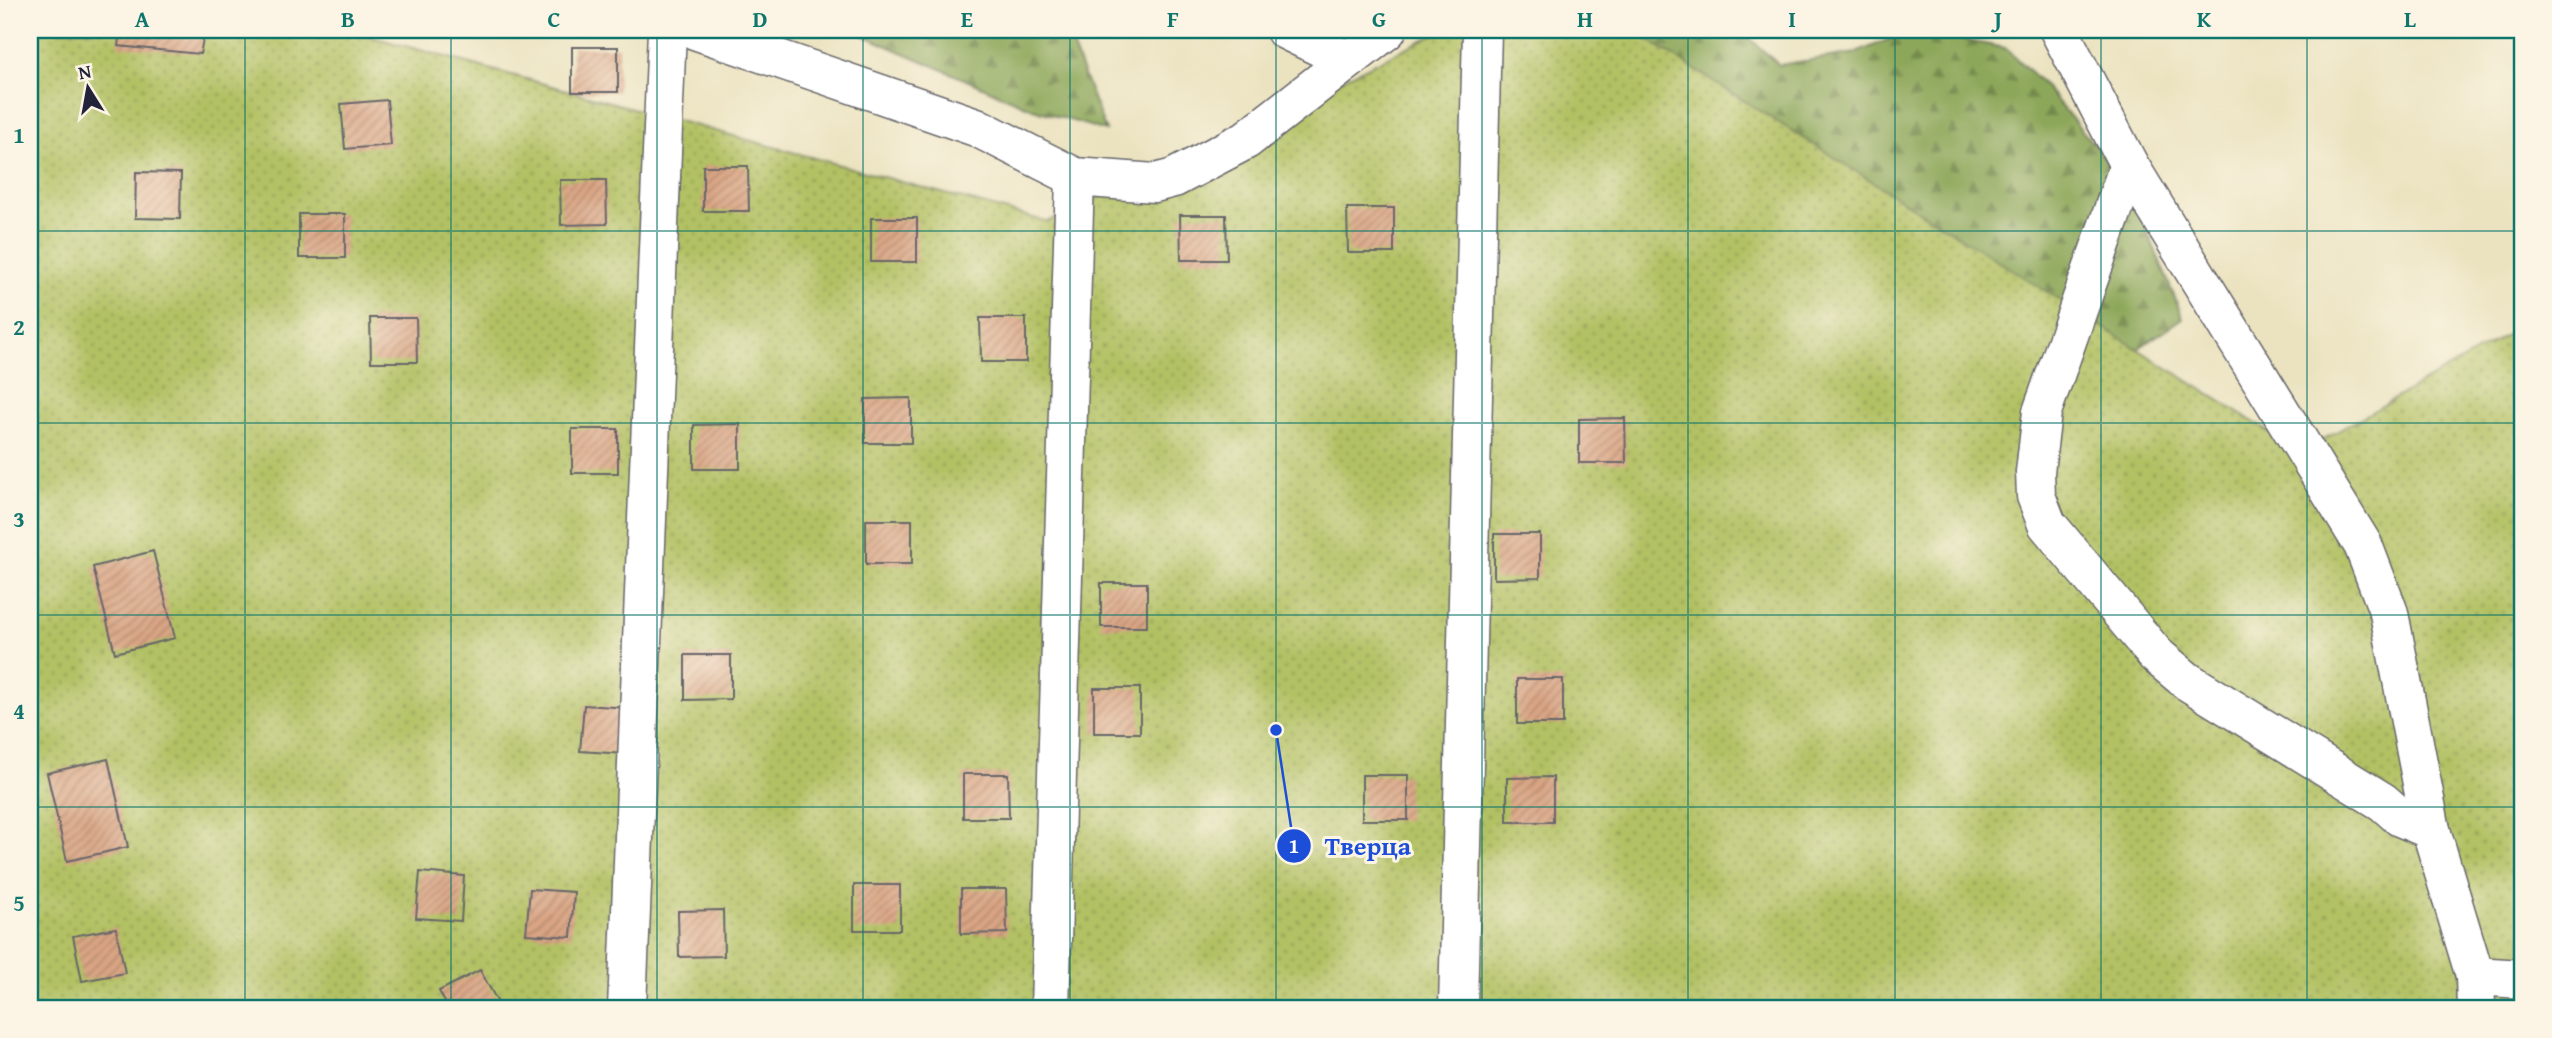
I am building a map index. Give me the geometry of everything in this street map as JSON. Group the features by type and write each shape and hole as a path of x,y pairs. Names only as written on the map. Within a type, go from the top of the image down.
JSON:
{"street":[{"path":"627,1008 667,30"},
{"path":"695,30 976,127 1075,177 1155,183 1174,178 1246,140 1387,30"},
{"path":"1285,30 1348,60"},
{"path":"1458,1008 1482,30"},
{"path":"2059,30 2129,165 2363,544 2389,613 2431,830 2475,992 2522,979"},
{"path":"2129,165 2042,412 2035,484 2036,496 2047,524 2156,654 2187,681 2383,802 2400,817 2431,830"},
{"path":"1050,1008 1075,177"}],"green space":[{"path":"30,30 347,30 1048,222 1443,30 1632,30 2301,452 2522,326 2522,1008 30,1008"},
{"path":"851,30 1066,30 1106,131 1033,109"},
{"path":"1518,30 1747,30 1748,37 1779,65 1856,53 1912,30 2005,48 2041,82 2129,186 2183,318 2133,352"}],"building":[{"path":"120,30 205,30 200,54 118,46"},
{"path":"572,47 618,47 618,92 572,92"},
{"path":"387,100 391,145 345,149 341,104"},
{"path":"703,166 748,166 749,211 703,211"},
{"path":"136,172 181,173 180,219 135,218"},
{"path":"560,180 606,180 607,224 561,225"},
{"path":"1347,208 1394,208 1394,253 1348,253"},
{"path":"299,214 345,214 345,258 299,258"},
{"path":"1180,215 1226,215 1227,260 1181,260"},
{"path":"871,218 917,218 917,262 871,262"},
{"path":"370,318 416,318 417,362 371,362"},
{"path":"980,318 1026,318 1026,362 981,362"},
{"path":"911,398 911,443 865,443 865,399"},
{"path":"1625,418 1626,463 1579,463 1579,419"},
{"path":"740,424 740,469 694,469 694,425"},
{"path":"572,429 618,429 618,473 572,473"},
{"path":"866,520 912,520 912,564 866,564"},
{"path":"1494,534 1540,534 1540,578 1494,579"},
{"path":"153,551 175,638 115,653 93,567"},
{"path":"1101,583 1147,583 1147,627 1101,627"},
{"path":"685,655 731,655 731,699 685,700"},
{"path":"1517,679 1563,679 1563,724 1517,724"},
{"path":"1094,688 1140,688 1140,733 1094,733"},
{"path":"584,705 629,708 625,754 580,751"},
{"path":"108,759 128,847 67,861 47,773"},
{"path":"963,774 1008,774 1009,818 963,818"},
{"path":"1362,775 1408,775 1408,820 1362,820"},
{"path":"1553,777 1553,822 1507,822 1507,778"},
{"path":"420,872 464,876 461,921 416,918"},
{"path":"854,885 900,885 900,930 854,930"},
{"path":"530,889 574,892 571,937 526,934"},
{"path":"961,889 1006,889 1007,933 961,934"},
{"path":"723,910 724,956 679,957 678,911"},
{"path":"116,928 125,973 82,981 73,936"},
{"path":"480,970 501,1008 448,1008 439,991"}],"place":[{"name":"Тверца","path":"1276,730"}]}
